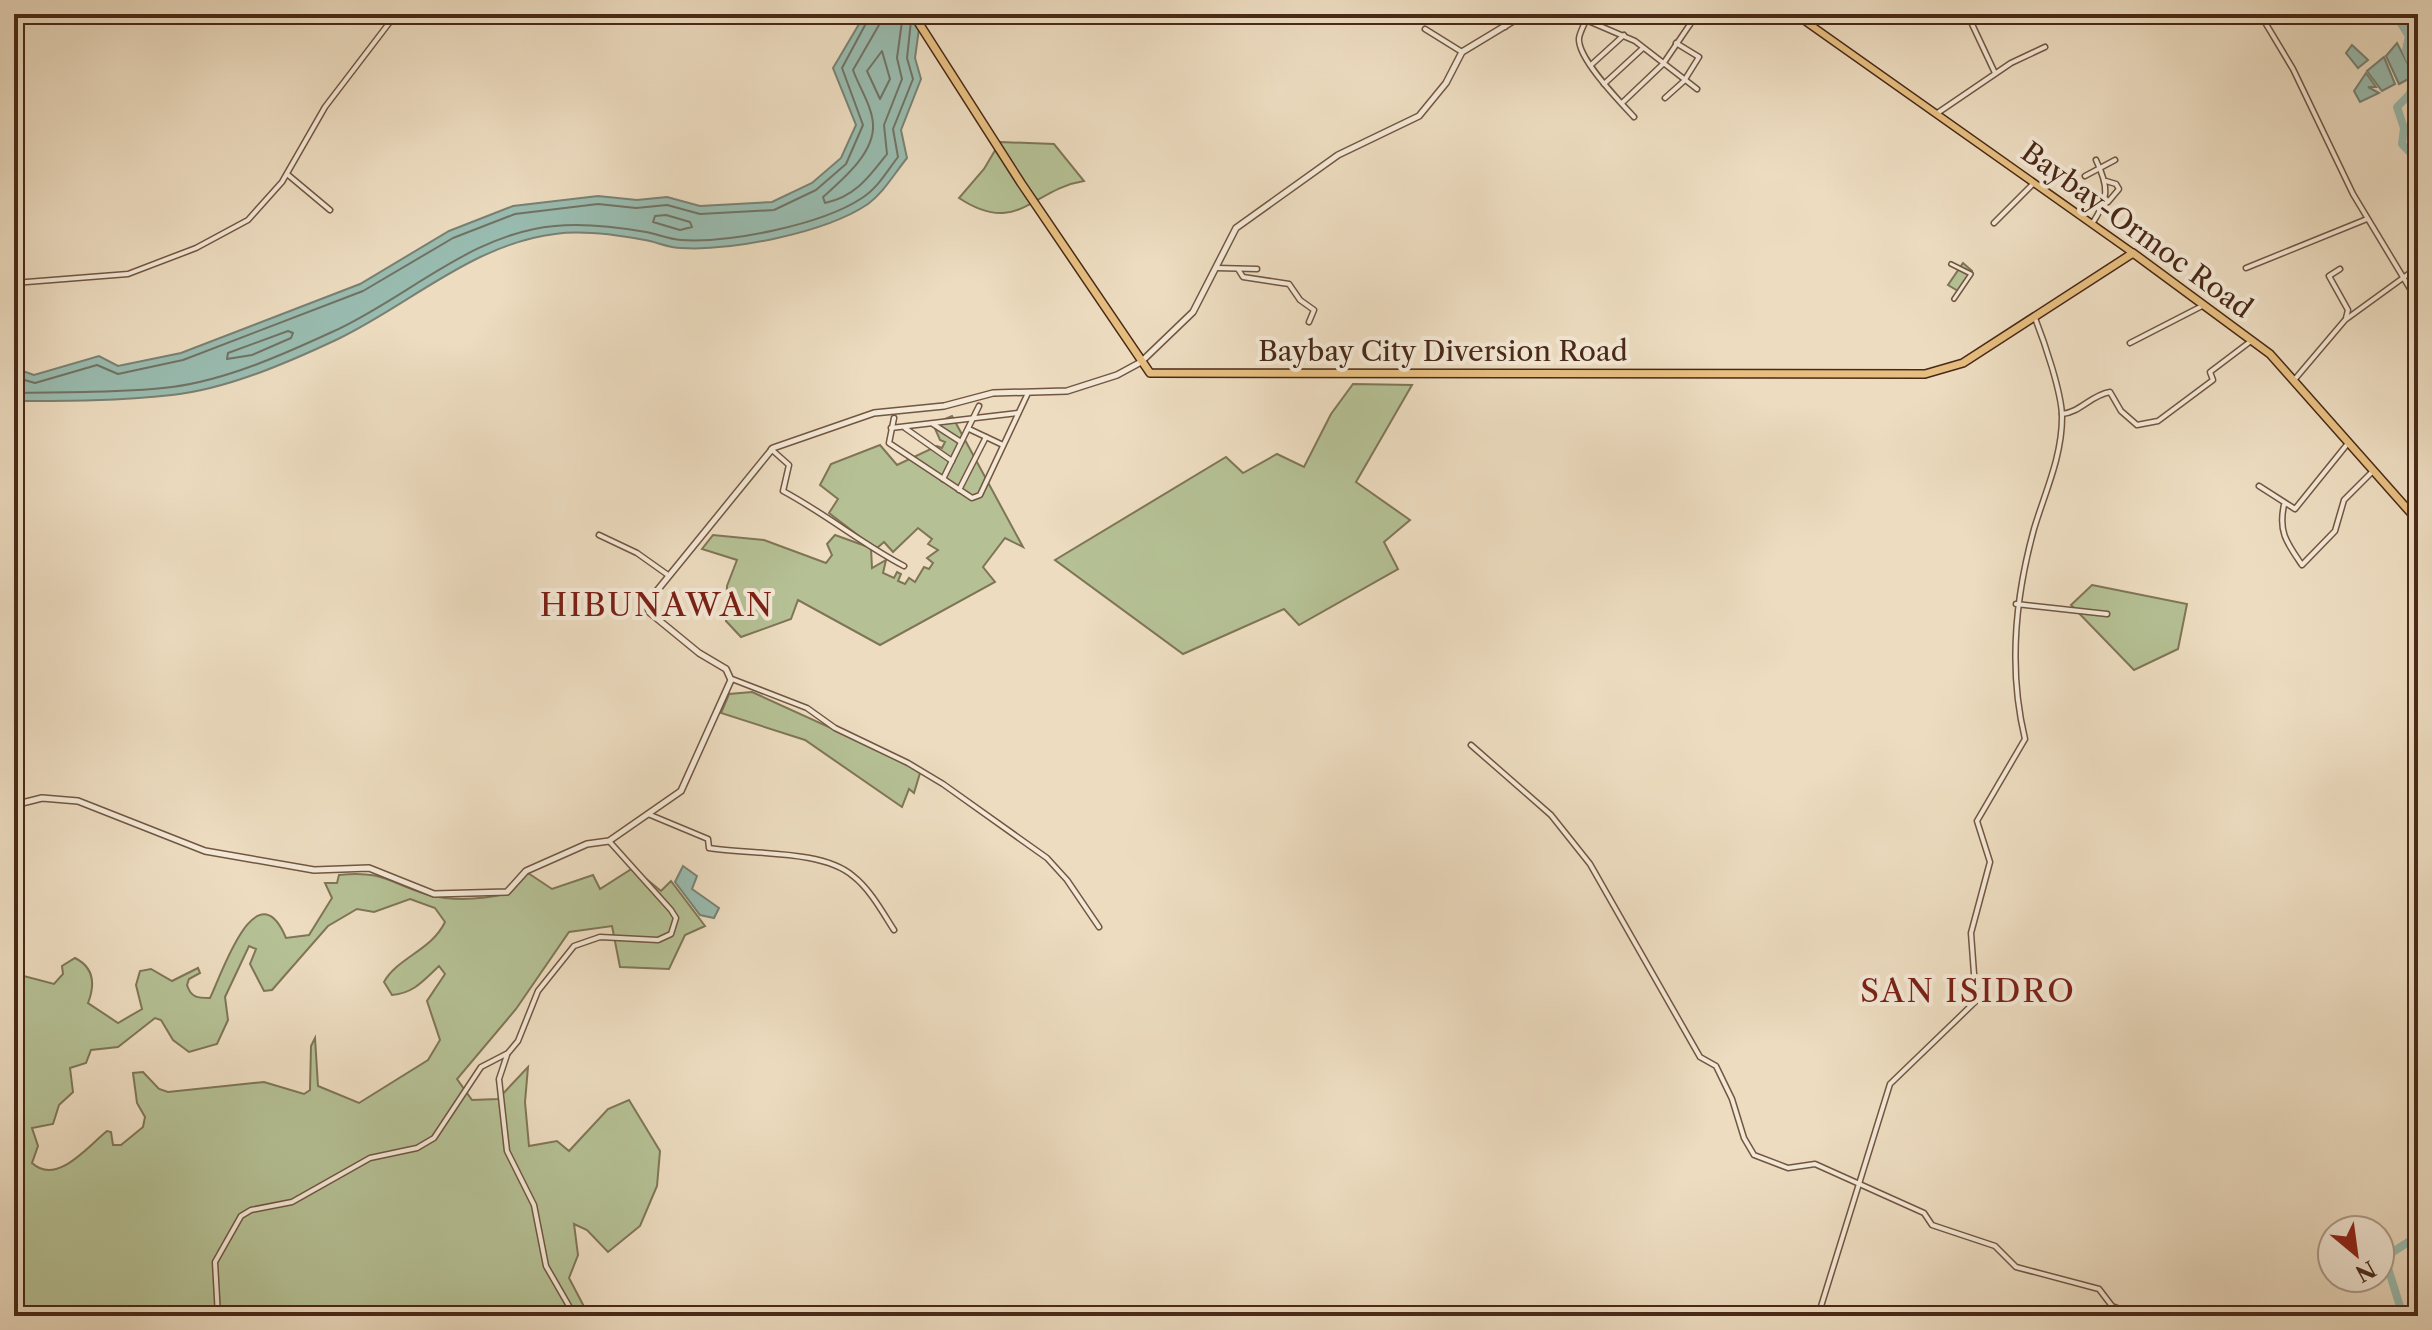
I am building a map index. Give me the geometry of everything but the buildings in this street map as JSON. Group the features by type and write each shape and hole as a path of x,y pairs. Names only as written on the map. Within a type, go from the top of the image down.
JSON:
{"highway":[{"path":"913,14 1141,362"},
{"name":"Baybay City Diversion Road","path":"1141,362 1148,372 1155,374 1925,374 1963,363 2133,253"},
{"name":"Baybay-Ormoc Road","path":"2133,253 2253,340 2295,379 2418,521"}],"main road":[{"name":"Baybay-Ormoc Road","path":"1795,14 2133,253"}],"street":[{"path":"14,283 128,274 217,239 248,220 287,174 329,102 396,14"},
{"path":"1503,14 1505,27"},
{"path":"732,679 726,669 699,653 647,610 649,600 668,575 771,449 874,413 944,406 993,393 1067,391 1117,375 1141,362 1191,314 1237,227 1342,153 1419,116 1446,83 1462,52 1525,14"},
{"path":"1676,14 1690,24"},
{"path":"1622,103 1663,64 1697,14"},
{"path":"1941,14 1971,22 1995,73"},
{"path":"2260,14 2293,69 2367,219 2418,302"},
{"path":"2265,21 2273,14"},
{"path":"2286,14 2293,14"},
{"path":"1634,117 1591,65 1579,39 1586,20 1624,35 1697,89"},
{"path":"1425,29 1462,52"},
{"path":"1591,65 1624,35"},
{"path":"1665,98 1684,81 1699,57 1676,43"},
{"path":"1936,114 1995,73 2045,47"},
{"path":"1604,84 1643,48"},
{"path":"2096,160 2106,181 2106,203"},
{"path":"2085,176 2115,160"},
{"path":"287,174 330,210"},
{"path":"2092,224 2119,189 2116,184 2106,181"},
{"path":"1994,223 2034,183"},
{"path":"2246,268 2367,219"},
{"path":"1951,264 1971,274 1954,299"},
{"path":"2295,379 2345,320 2373,303 2401,277 2418,267"},
{"path":"1217,268 1257,269"},
{"path":"1238,269 1241,277 1289,284 1300,300 1314,309 1309,322"},
{"path":"2340,269 2329,276 2348,310 2345,320"},
{"path":"2130,343 2204,305"},
{"path":"1818,1316 1819,1306 1828,1292 1858,1181 1890,1084 1976,1001 1971,933 1990,862 1977,821 2025,739 2016,701 2016,604 2032,537 2056,464 2062,415 2046,345 2035,318"},
{"path":"2062,415 2073,413 2099,394 2110,392 2121,411 2137,425 2158,421 2213,380 2210,372 2216,363 2253,340"},
{"path":"894,418 889,443 972,498 980,495 1028,393"},
{"path":"943,479 979,406"},
{"path":"891,428 1018,413"},
{"path":"932,424 961,442"},
{"path":"903,427 952,461"},
{"path":"968,428 1003,445"},
{"path":"959,490 986,437"},
{"path":"2259,486 2284,505 2295,509 2349,442"},
{"path":"771,449 789,465 783,491 825,513 863,543 904,566"},
{"path":"2284,505 2280,524 2282,537 2302,565 2335,531 2344,500 2374,470"},
{"path":"599,535 637,553 668,575"},
{"path":"2016,604 2107,614"},
{"path":"14,805 42,798 78,801 205,851 314,870 369,868 422,891 446,896 507,892 526,871 587,844 609,841 681,791 688,782 732,679"},
{"path":"732,679 746,681 807,708 835,728 908,763 943,784 1047,858 1067,880 1099,927"},
{"path":"1471,745 1551,815 1590,864 1700,1057 1716,1066 1750,1150 1758,1158 1788,1168 1815,1164 1858,1181 1924,1213 1932,1225 1995,1246 2016,1267 2099,1289 2112,1306 2138,1316"},
{"path":"646,813 708,839 709,848 822,862 842,868 866,890 894,930"},
{"path":"571,1316 569,1306 546,1266 534,1205 507,1151 499,1079 508,1053 525,1028 538,991 574,946 600,937 658,940 671,934 676,926 676,918 660,893 609,841"},
{"path":"218,1316 215,1262 241,1216 251,1210 292,1202 370,1158 427,1143 442,1130 481,1067 508,1053"}],"green space":[{"path":"1000,142 1054,144 1084,181 1066,186 1011,212 979,209 959,198 984,169"},
{"path":"1963,263 1972,271 1958,291 1948,285"},
{"path":"1353,384 1412,385 1356,482 1410,520 1384,542 1398,569 1299,625 1284,609 1183,654 1055,560 1226,457 1243,473 1277,454 1304,467 1331,414"},
{"path":"952,416 1023,547 1005,538 983,567 995,582 880,645 798,600 791,619 741,637 726,621 727,586 737,560 702,549 713,535 764,540 826,563 832,555 827,544 835,535 871,548 872,568 886,560 883,573 894,578 897,572 901,574 898,581 905,584 909,578 915,582 924,567 929,569 933,563 927,558 938,550 928,544 932,539 918,528 893,552 884,542 876,549 829,513 838,499 820,485 831,464 880,445 897,465 937,446 942,448 945,442 940,440 933,424"},
{"path":"2092,585 2187,604 2178,649 2134,670 2071,605"},
{"path":"752,692 908,763 920,773 914,793 909,789 902,807 805,740 721,713 729,694"},
{"path":"633,868 661,891 671,881 705,926 685,935 669,969 620,967 612,926 569,932 516,1009 457,1079 472,1100 498,1099 528,1067 525,1102 529,1146 557,1141 569,1151 608,1109 629,1100 660,1151 657,1186 640,1226 608,1252 587,1230 574,1224 578,1255 569,1278 589,1316 14,1316 14,1120 19,1107 14,1102 14,984 24,976 54,984 63,974 62,966 75,958 82,962 92,978 88,1003 118,1023 142,1009 136,985 140,971 151,969 172,981 198,968 200,973 189,979 187,985 196,996 210,998 240,934 251,920 263,914 275,919 286,938 309,935 332,898 325,883 337,883 339,875 367,874 429,895 460,899 510,893 528,873 552,889 593,875 600,889","holes":["410,899 435,908 445,922 439,932 397,966 384,982 392,995 400,994 412,989 439,966 445,974 427,1001 440,1040 428,1060 359,1103 318,1086 315,1038 311,1046 310,1090 304,1094 264,1082 168,1092 159,1089 143,1072 133,1073 137,1103 145,1117 143,1127 121,1145 113,1145 111,1132 107,1131 62,1167 42,1169 32,1163 38,1146 32,1128 53,1124 59,1105 73,1092 70,1068 86,1063 91,1050 118,1047 155,1018 161,1020 173,1040 189,1052 217,1044 228,1020 225,997 249,946 256,949 250,964 264,991 272,990 328,926 357,909 374,912"]}],"water":[{"path":"865,14 921,14 915,58 921,79 901,130 907,158 874,199 850,214 828,224 778,238 702,248 676,248 635,238 589,233 555,234 525,240 469,263 338,339 235,381 193,392 152,397 14,401 14,368 34,375 99,356 118,366 181,353 360,284 449,231 513,206 598,196 637,200 667,197 700,206 772,202 812,183 841,158 856,125 833,68"},
{"path":"2397,43 2414,76 2399,84 2386,56"},
{"path":"2352,45 2368,60 2358,68 2346,53"},
{"path":"2384,57 2395,84 2382,91 2367,71"},
{"path":"2366,73 2376,87 2368,87 2379,93 2360,102 2354,91"},
{"path":"683,866 697,876 692,889 719,908 714,918 700,915 675,882"}],"waterway":[{"path":"2395,14 2409,36 2406,50 2417,76 2409,95 2397,107 2404,128 2402,144 2418,161"},
{"path":"2397,14 2418,22"},
{"path":"2403,1316 2388,1268 2391,1253 2418,1236"}],"district":[{"name":"HIBUNAWAN","path":"657,605"},
{"name":"SAN ISIDRO","path":"1968,991"}]}
